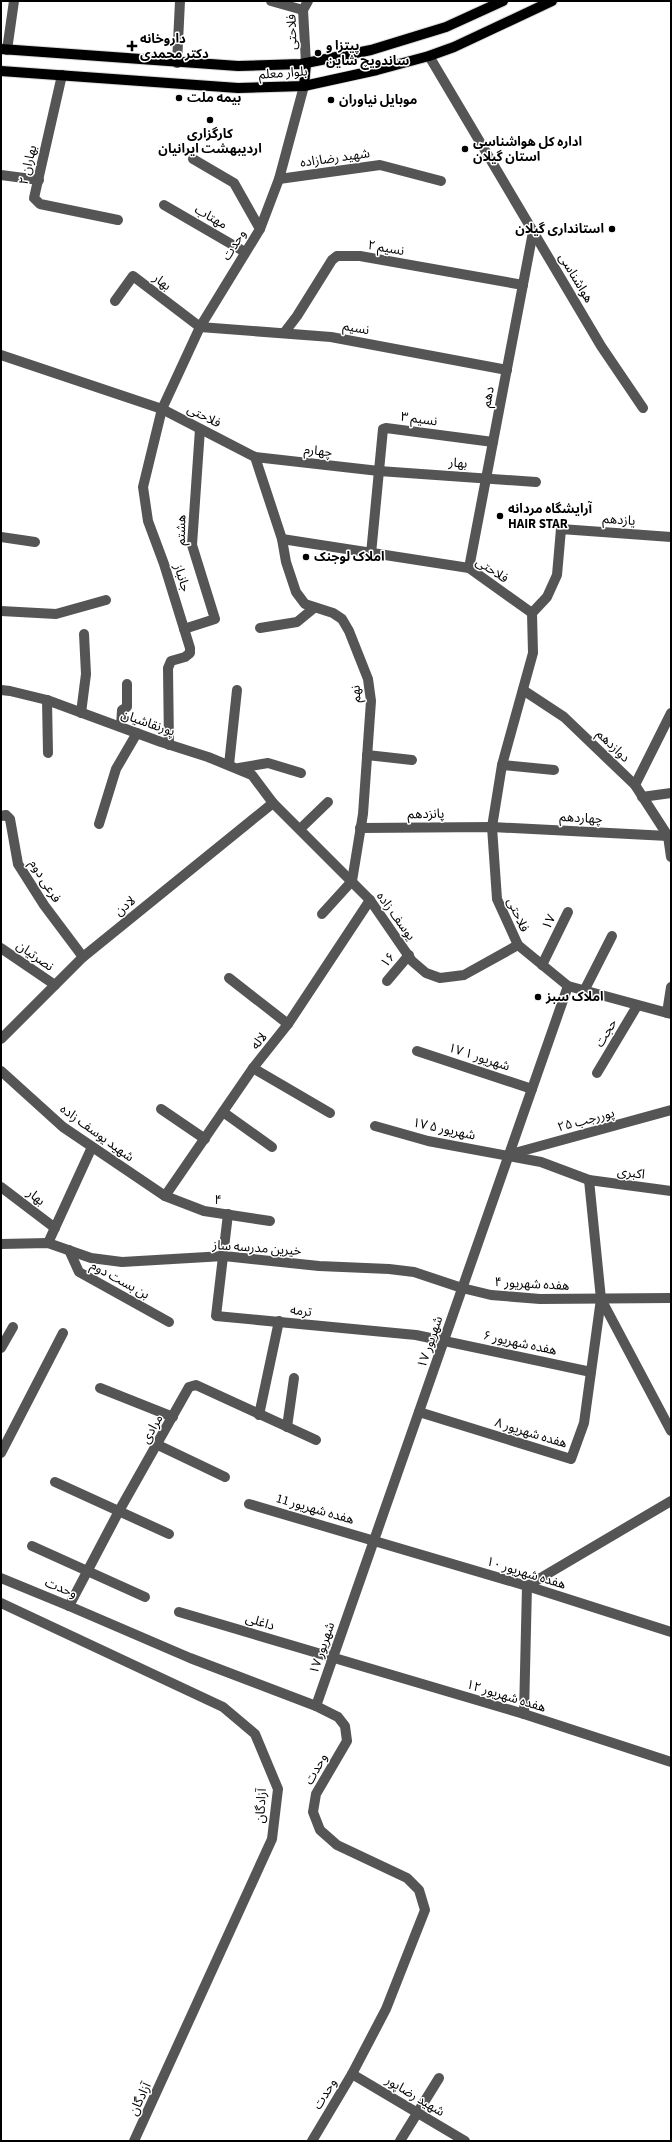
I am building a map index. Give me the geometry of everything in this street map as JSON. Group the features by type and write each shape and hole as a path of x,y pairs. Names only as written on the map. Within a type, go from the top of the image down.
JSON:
{"main road":[{"name":"بلوار معلم","path":"4,49 177,63 238,66 306,63 371,50 446,27 504,1"},
{"name":"بلوار معلم","path":"1,71 238,88 304,86 377,70 429,56 454,47 552,1"},
{"path":"304,86 306,63"}],"street":[{"path":"4,49 14,1"},
{"path":"177,63 180,1"},
{"path":"271,1 305,5"},
{"path":"288,1 305,5"},
{"name":"فلاحتی","path":"305,5 306,63"},
{"name":"هواشناسی","path":"429,56 601,346 643,408"},
{"name":"بهاران ۲","path":"62,75 34,198 36,202 118,220"},
{"name":"وحدت","path":"162,409 200,327 260,229 279,179 304,86"},
{"path":"193,159 234,183 260,229"},
{"name":"شهید رضازاده","path":"279,179 380,165 441,181"},
{"path":"1,175 39,180"},
{"name":"مهتاب","path":"164,205 246,252"},
{"name":"دهم","path":"469,568 533,232"},
{"name":"نسیم ٢","path":"284,333 297,316 332,260 338,256 360,256 523,285"},
{"name":"بهار","path":"115,301 133,276 200,327"},
{"name":"نسیم","path":"200,327 331,337 507,370"},
{"name":"فلاحتی","path":"1,355 162,409 255,457"},
{"name":"جانباز","path":"162,409 143,487 148,521 184,630 190,653 185,657 172,661 168,668 169,745"},
{"name":"نسیم ۳","path":"379,471 382,435 383,429 386,428 493,442"},
{"name":"هشتم","path":"184,630 215,619 192,545 200,429"},
{"path":"255,457 282,539"},
{"name":"چهارم","path":"255,457 379,471"},
{"path":"371,554 379,471"},
{"name":"بهار","path":"379,471 536,482"},
{"name":"یازدهم","path":"532,613 547,597 557,575 561,529 671,537"},
{"path":"1,537 35,542"},
{"name":"فلاحتی","path":"282,539 469,568 532,613 532,653 502,765 492,827 497,899 518,945 568,986 637,1006 669,1013"},
{"name":"نهم","path":"282,539 286,562 296,592 305,604 333,613 342,619 349,631 368,679 371,701 367,754 360,828 352,881"},
{"path":"1,611 56,614 106,600"},
{"path":"260,628 297,622 314,608"},
{"path":"81,713 86,674 84,634"},
{"path":"120,727 122,710 127,707 127,684"},
{"name":"پورنقاشیان","path":"1,690 10,690 47,700 169,745 234,767 252,776 273,803"},
{"path":"237,690 234,767 268,763 301,773"},
{"name":"دوازدهم","path":"523,690 564,717 635,785 668,836"},
{"path":"47,700 48,753"},
{"path":"635,785 671,713"},
{"path":"99,824 116,770 137,733"},
{"path":"367,754 412,760"},
{"path":"502,765 554,770"},
{"path":"642,797 671,793"},
{"path":"300,829 328,802"},
{"name":"یوسف زاده","path":"273,803 370,900 409,955 426,973 440,978 453,978 464,975 518,945"},
{"name":"لادن","path":"3,1033 83,957 273,803"},
{"name":"فرعی دوم","path":"1,816 6,815 10,819 18,864 44,905 83,957"},
{"name":"پانزدهم","path":"360,828 492,827"},
{"name":"چهاردهم","path":"492,827 668,836"},
{"path":"668,836 671,857"},
{"path":"322,914 352,881"},
{"name":"لاله","path":"165,1196 254,1068 288,1024 370,900"},
{"name":"۱۷","path":"542,965 568,912"},
{"path":"584,991 612,936"},
{"name":"نصرتیان","path":"1,948 55,985"},
{"name":"۱۶","path":"387,981 409,955"},
{"path":"229,978 288,1024"},
{"name":"۱۷ شهریور","path":"316,1706 568,986"},
{"path":"669,1013 671,987"},
{"name":"حجت","path":"597,1074 637,1006"},
{"name":"۱۷ شهریور ۱","path":"417,1051 532,1089"},
{"path":"254,1068 330,1112"},
{"name":"شهید یوسف زاده","path":"1,1071 63,1127 165,1196"},
{"path":"161,1108 205,1139"},
{"name":"پوررجب ۲۵","path":"508,1155 671,1110"},
{"path":"223,1112 272,1147"},
{"name":"۱۷ شهریور ۵","path":"375,1126 428,1141 541,1162 589,1180"},
{"path":"48,1243 92,1147"},
{"path":"589,1180 601,1299 669,1425"},
{"name":"اکبری","path":"589,1180 671,1191"},
{"name":"بهار","path":"1,1187 55,1228"},
{"name":"۴","path":"165,1196 204,1211 270,1221"},
{"path":"224,1256 228,1214"},
{"name":"خیرین مدرسه ساز","path":"1,1244 48,1243 91,1258 122,1262 224,1256 319,1266 414,1272 462,1288"},
{"name":"بن بست دوم","path":"69,1250 79,1272 169,1322"},
{"name":"ترمه","path":"224,1256 216,1316 416,1335 444,1340"},
{"name":"هفده شهریور ۴","path":"462,1288 491,1295 540,1299 671,1298"},
{"name":"هفده شهریور ۸","path":"419,1412 571,1459 584,1422 601,1299"},
{"path":"259,1415 279,1321"},
{"path":"1,1348 13,1327"},
{"path":"1,1453 63,1333"},
{"name":"هفده شهریور ۶","path":"444,1340 591,1372"},
{"path":"286,1426 294,1378"},
{"name":"مرادی","path":"69,1606 119,1512 158,1445 189,1387 196,1385 316,1440"},
{"path":"100,1388 173,1417"},
{"path":"158,1445 225,1477"},
{"path":"54,1482 170,1534"},
{"path":"524,1714 527,1586 671,1501"},
{"name":"هفده شهریور 11","path":"249,1504 374,1540"},
{"name":"هفده شهریور ۱۰","path":"374,1540 527,1586 671,1632"},
{"path":"32,1546 145,1597"},
{"name":"وحدت","path":"1,1578 190,1658 316,1706 338,1717 345,1726 347,1741 316,1794 314,1812 320,1830 337,1845 407,1878 419,1890 425,1910 386,2009 352,2074 312,2141"},
{"name":"آزادگان","path":"1,1603 223,1707 255,1734 278,1789 272,1839 134,2141"},
{"name":"داغلی","path":"179,1612 332,1658"},
{"name":"هفده شهریور ۱۲","path":"332,1658 524,1714 671,1762"},
{"name":"شهید رضاپور","path":"352,2074 465,2141"},
{"path":"400,2141 416,2112 439,2078"}],"place":[{"name":"داروخانه دکتر محمدی","path":"132,46"},
{"name":"پیتزا و ساندویچ شاین","path":"318,53"},
{"name":"بیمه ملت","path":"179,98"},
{"name":"موبایل نیاوران","path":"331,100"},
{"name":"کارگزاری اردیبهشت ایرانیان","path":"210,120"},
{"name":"اداره کل هواشناسی استان گیلان","path":"465,149"},
{"name":"استانداری گیلان","path":"612,229"},
{"name":"آرایشگاه مردانه HAIR STAR","path":"500,516"},
{"name":"املاک لوجنک","path":"306,557"},
{"name":"املاک سبز","path":"538,997"}]}
